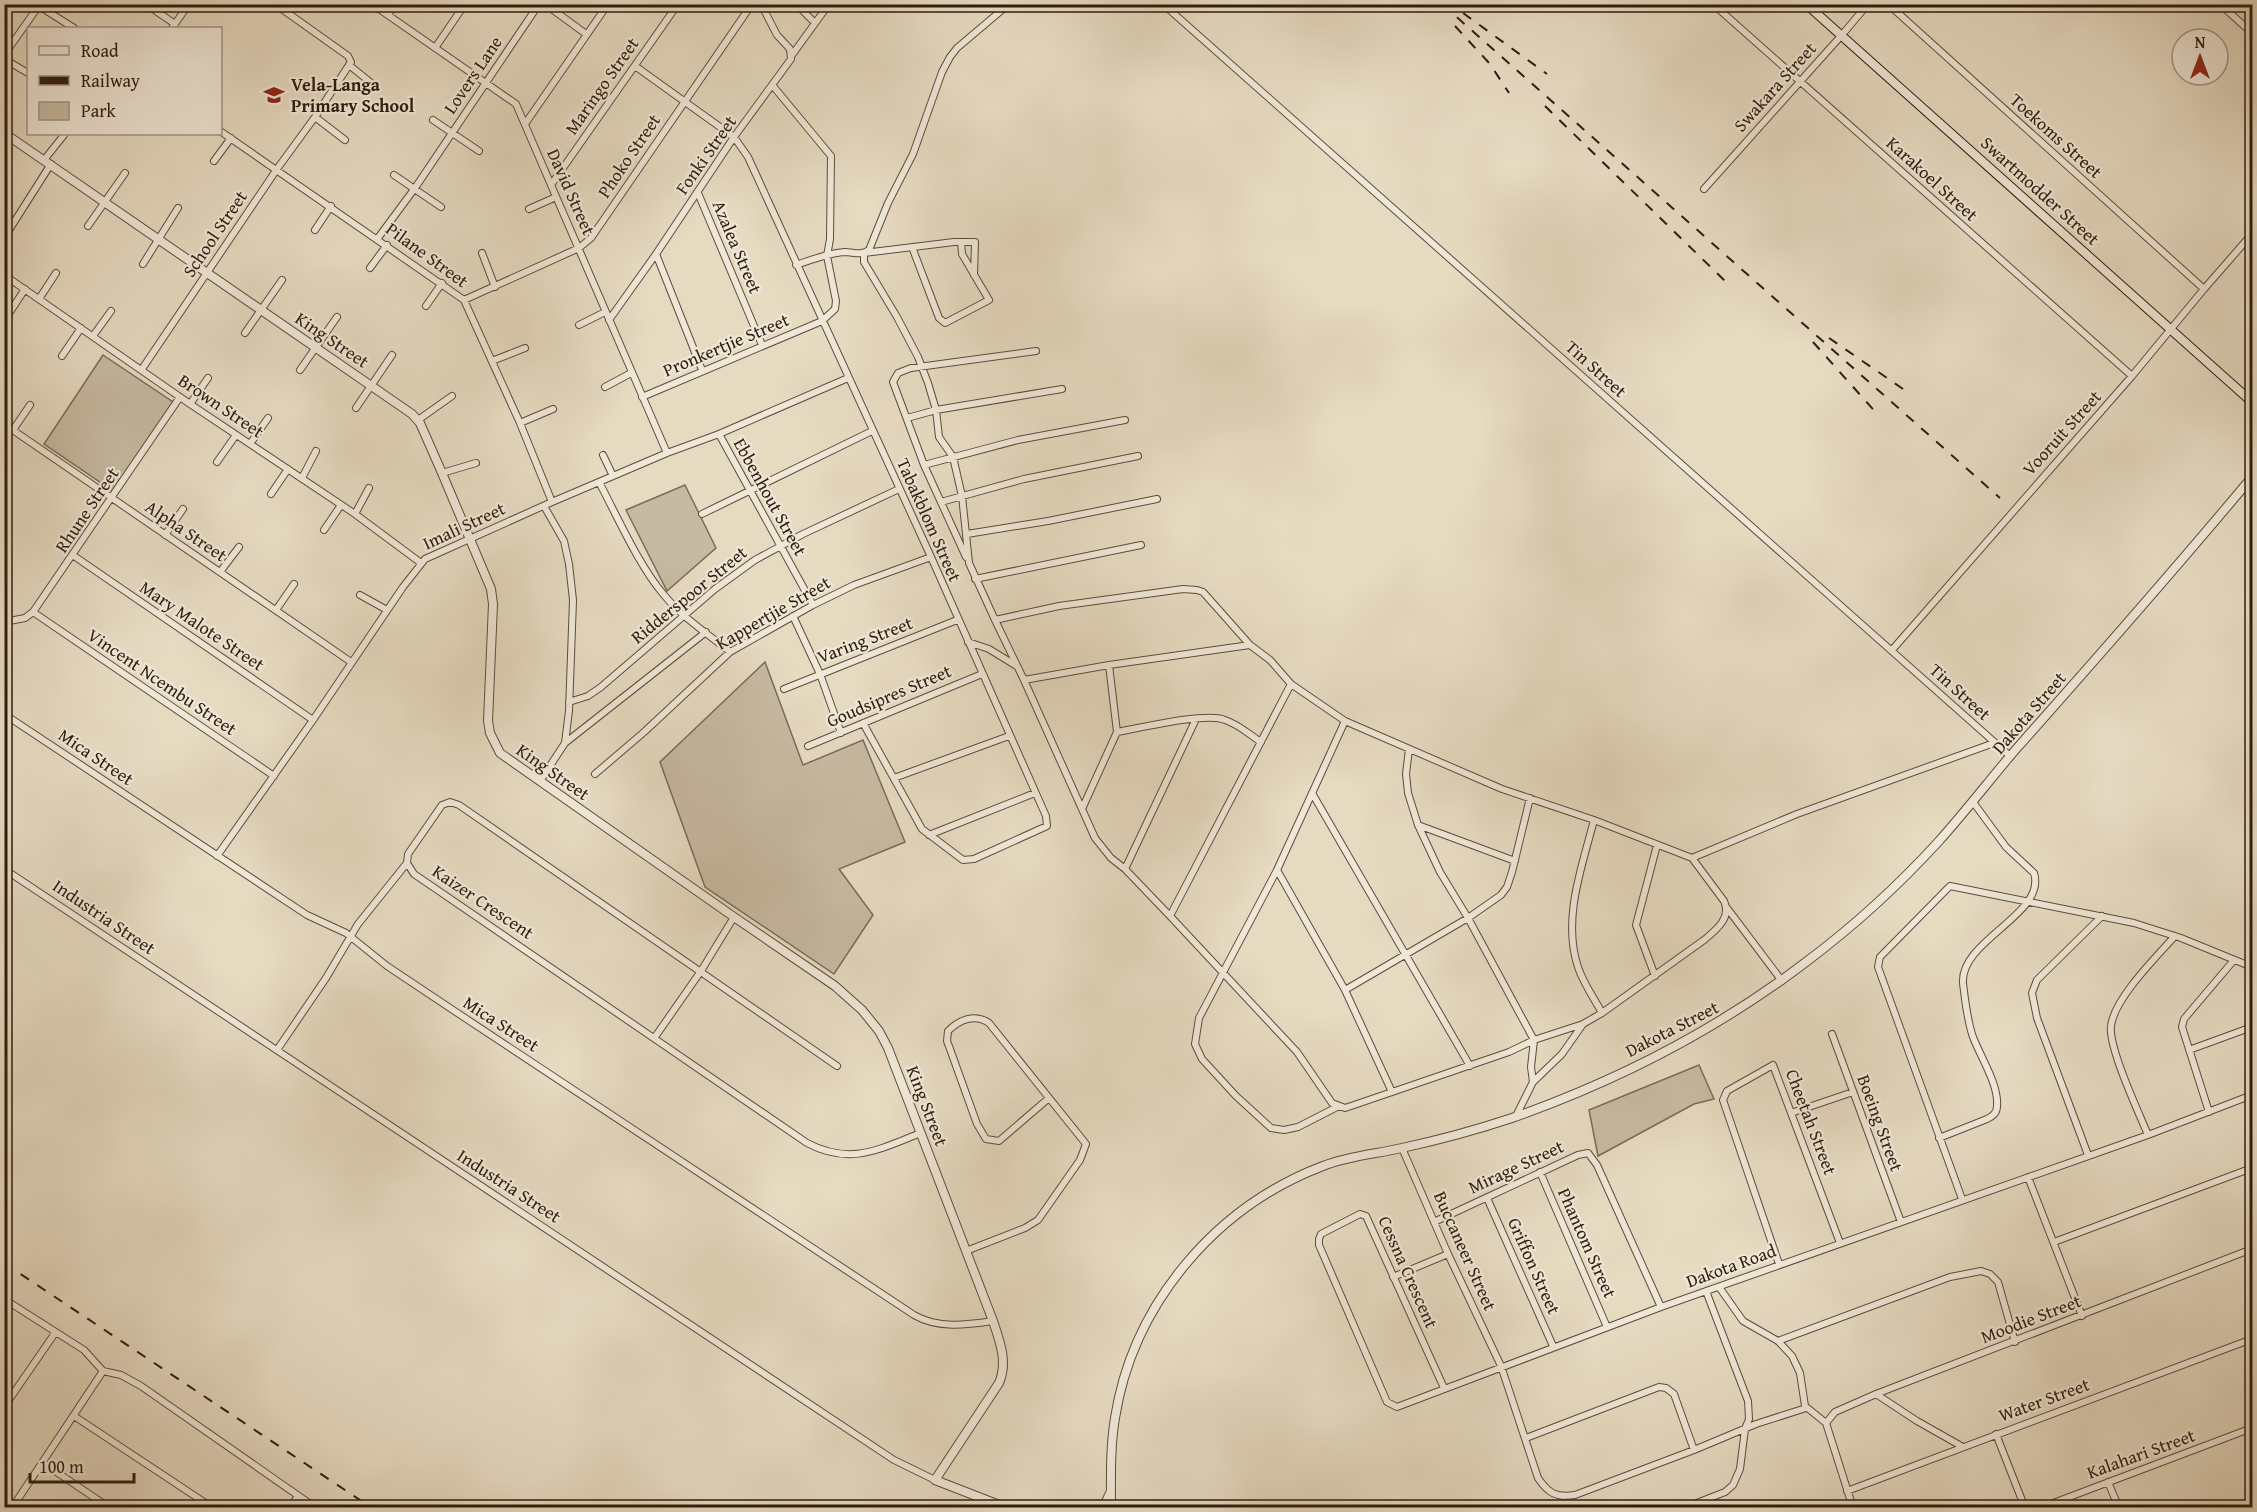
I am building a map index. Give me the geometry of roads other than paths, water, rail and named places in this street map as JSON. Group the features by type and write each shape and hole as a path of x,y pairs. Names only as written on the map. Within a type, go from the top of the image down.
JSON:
{"main road":[{"name":"Swartmodder Street","path":"1806,4 2253,402"}],"street":[{"path":"153,9 174,26 189,4"},
{"path":"275,4 348,56 351,60 349,66 375,86"},
{"name":"David Street","path":"372,4 514,101 667,453"},
{"path":"388,15 395,4"},
{"path":"435,48 465,4"},
{"name":"Lovers Lane","path":"378,238 415,188 538,4"},
{"path":"545,4 586,34"},
{"path":"525,124 608,4"},
{"name":"Maringo Street","path":"551,185 678,4"},
{"name":"Phoko Street","path":"464,300 579,248 595,233 752,4"},
{"path":"761,4 774,31 790,49 792,55"},
{"path":"796,4 815,23"},
{"name":"Fonki Street","path":"609,320 698,193 734,137 829,4"},
{"path":"969,563 962,496 953,457 939,437 936,410 922,367 897,317 864,262 864,253 871,246 888,203 913,154 942,72 950,57 957,48 1009,4"},
{"name":"Tin Street","path":"1162,4 2010,756"},
{"name":"Karakoel Street","path":"1713,4 2132,376"},
{"name":"Swakara Street","path":"1704,189 1868,4"},
{"name":"Toekoms Street","path":"1888,4 2204,289"},
{"path":"2220,4 2253,33"},
{"path":"27,72 4,57 39,5 72,27"},
{"path":"4,40 12,45"},
{"name":"School Street","path":"142,369 349,66"},
{"path":"635,66 734,137"},
{"path":"772,86 831,156 830,239 826,256 836,305 833,312 822,321"},
{"path":"315,117 345,140"},
{"name":"Lovers Lane","path":"433,120 479,151"},
{"name":"Pilane Street","path":"222,132 378,238 464,300 520,423 552,502"},
{"name":"King Street","path":"5,134 418,420 493,597 488,714 490,733 500,753 835,986 862,1010 879,1031 888,1048 921,1133 1003,1352 1004,1368 1001,1378 935,1480"},
{"path":"4,238 64,135"},
{"name":"Tabakblom Street","path":"734,137 748,157 931,557 957,620 1046,816 1047,826 969,861 963,860 929,835"},
{"path":"214,161 231,138"},
{"path":"88,226 125,173"},
{"path":"394,175 441,207"},
{"name":"Azalea Street","path":"698,193 762,345"},
{"path":"529,209 556,197"},
{"path":"315,230 331,206"},
{"path":"143,264 178,208"},
{"name":"Vooruit Street","path":"1892,650 2253,234"},
{"path":"912,247 939,318 945,323 988,300 974,278 963,254 961,242"},
{"path":"796,265 844,252 864,253 975,242 974,278"},
{"path":"370,268 387,245"},
{"path":"482,253 495,287"},
{"path":"656,254 702,370"},
{"path":"39,299 56,273"},
{"name":"Brown Street","path":"4,275 190,404 355,514 421,563"},
{"path":"245,333 282,280"},
{"path":"426,306 442,283"},
{"path":"6,318 26,290"},
{"path":"93,336 111,311"},
{"path":"579,325 605,312"},
{"path":"300,370 337,317"},
{"name":"Pronkertjie Street","path":"642,397 822,321"},
{"path":"62,356 81,327"},
{"path":"492,361 525,348"},
{"path":"1036,351 922,367 898,373 893,382 924,465 1100,846 1170,916 1297,1052 1332,1103 1345,1108 1470,1066 1534,1040 1583,1024 1655,976 1718,928 1725,919 1727,907"},
{"path":"356,408 392,355"},
{"path":"605,387 631,373"},
{"path":"190,404 208,378"},
{"name":"Imali Street","path":"218,857 421,563 552,502 667,453 719,434 848,378"},
{"path":"907,418 936,410 1062,389"},
{"path":"418,420 452,396"},
{"name":"Rhune Street","path":"33,612 74,556 180,397"},
{"path":"13,430 30,405"},
{"path":"520,423 553,409"},
{"path":"250,444 268,418"},
{"path":"924,465 1018,440 1125,420"},
{"name":"Alpha Street","path":"4,424 351,662"},
{"path":"702,514 872,431"},
{"name":"Ebbenhout Street","path":"719,434 813,605"},
{"path":"217,462 236,435"},
{"path":"302,478 316,452"},
{"path":"603,455 613,476"},
{"path":"941,502 1024,479 1138,456"},
{"path":"442,473 477,463"},
{"path":"271,494 288,469"},
{"name":"Dakota Street","path":"1111,1508 1112,1442 1124,1377 1150,1316 1167,1288 1187,1262 1245,1207 1322,1166 1484,1127 1586,1088 1669,1050 1735,1013 1782,981 1873,907 1925,856 2253,477"},
{"path":"599,482 656,585 685,615 730,652"},
{"path":"355,514 369,488"},
{"name":"Ridderspoor Street","path":"569,702 588,696 601,687 748,565 779,546 899,489"},
{"path":"967,534 1048,521 1157,499"},
{"path":"324,530 341,505"},
{"path":"544,506 564,541 570,574 573,621 565,743"},
{"path":"165,535 183,509"},
{"path":"975,579 1141,545"},
{"path":"220,572 239,547"},
{"name":"Mary Malote Street","path":"74,556 313,720"},
{"name":"Kappertjie Street","path":"595,774 730,652 813,605 854,585 931,557"},
{"path":"276,610 294,584"},
{"path":"995,620 1059,606 1197,590 1207,596 1250,645 1275,665 1291,684 1345,721 1502,789 1594,820 1692,858 1782,981"},
{"path":"360,595 387,610"},
{"path":"4,622 25,618 33,612"},
{"name":"Vincent Ncembu Street","path":"33,612 274,776"},
{"path":"793,616 820,674 841,732"},
{"name":"Varing Street","path":"784,689 957,620"},
{"path":"540,782 565,743 706,632"},
{"path":"968,642 989,649 1018,667"},
{"path":"1024,680 1108,665 1250,645"},
{"path":"1082,809 1117,732 1108,665"},
{"name":"Goudsipres Street","path":"808,746 982,674"},
{"path":"1170,916 1291,684"},
{"name":"Mica Street","path":"4,714 307,915 342,930 387,966 914,1315 924,1321 941,1324 993,1321"},
{"path":"1117,732 1214,717 1224,719 1262,742"},
{"path":"1125,869 1196,719"},
{"path":"1339,1106 1298,1127 1284,1130 1271,1128 1236,1096 1202,1059 1195,1044 1199,1018 1277,870 1345,721"},
{"path":"863,723 918,823 929,835 1035,793"},
{"path":"894,778 1009,736"},
{"path":"1692,858 1797,814 1994,743"},
{"path":"1409,749 1407,783 1418,825 1440,872 1468,918 1534,1040 1531,1067 1533,1082"},
{"path":"1312,793 1470,1066"},
{"path":"1345,990 1468,918 1505,891 1515,861 1530,798"},
{"name":"Kaizer Crescent","path":"837,1066 454,803 448,802 440,807 408,854 406,863 414,874 807,1143 820,1149 845,1155 865,1154 921,1133"},
{"path":"1940,1138 1993,1117 1997,1109 1995,1090 1971,1031 1963,975 1968,961 2028,901 2035,885 2034,873 2002,842 1973,802"},
{"path":"1594,820 1572,908 1572,927 1577,966 1602,1013"},
{"path":"1418,825 1515,861"},
{"path":"1655,976 1636,925 1657,845"},
{"path":"277,1050 352,937 358,924 406,863"},
{"name":"Industria Street","path":"4,869 894,1460 935,1480 1007,1508"},
{"path":"1277,870 1345,990 1392,1092"},
{"path":"1962,1199 1879,972 1878,962 1880,957 1950,886 2134,923 2175,936 2253,967"},
{"path":"2088,1155 2037,1018 2032,993 2037,980 2102,916"},
{"path":"655,1037 734,917"},
{"path":"2148,1135 2117,1055 2111,1037 2111,1025 2139,976 2175,936"},
{"path":"2209,1112 2182,1027 2184,1019 2234,960"},
{"path":"966,1251 1025,1228 1038,1220 1080,1160 1086,1147 1083,1139 989,1023 980,1018 971,1018 948,1031 947,1041 977,1124 986,1139 999,1142 1049,1098"},
{"path":"1516,1116 1533,1082 1562,1053 1583,1024"},
{"path":"2188,1050 2253,1027"},
{"name":"Boeing Street","path":"1832,1034 1901,1222"},
{"name":"Cheetah Street","path":"1779,1264 1723,1100 1727,1091 1773,1065 1840,1243"},
{"path":"1791,1113 1852,1092"},
{"name":"Dakota Road","path":"1387,1402 1392,1406 1401,1406 1661,1306 2148,1135 2253,1095"},
{"name":"Buccaneer Street","path":"1402,1148 1448,1254 1501,1366 1538,1478 1546,1490 1562,1497 1575,1495 1694,1450"},
{"name":"Mirage Street","path":"1434,1221 1583,1153 1592,1157 1661,1306"},
{"path":"2054,1242 2253,1168"},
{"name":"Phantom Street","path":"1540,1172 1607,1327"},
{"path":"2028,1177 2082,1316"},
{"name":"Griffon Street","path":"1487,1198 1553,1346"},
{"name":"Cessna Crescent","path":"1387,1402 1319,1245 1319,1239 1329,1228 1360,1214 1364,1214 1444,1388"},
{"name":"Moodie Street","path":"1826,1423 1835,1412 1876,1394 2253,1249"},
{"path":"1393,1277 1448,1254"},
{"path":"1778,1341 1950,1277 1981,1271 1990,1274 1998,1282 2015,1342"},
{"path":"1719,1287 1743,1321 1778,1341 1792,1356 1800,1373 1806,1408 1826,1423 1853,1508"},
{"path":"1684,1508 1725,1492 1733,1485 1740,1469 1745,1429 1749,1419 1748,1401 1706,1291"},
{"path":"5,1300 84,1350 103,1371 122,1375 134,1382 316,1508"},
{"path":"4,1407 55,1333"},
{"name":"Water Street","path":"1847,1491 2253,1339"},
{"path":"12,1508 103,1371"},
{"path":"1526,1438 1659,1387 1666,1388 1674,1394 1694,1450 1806,1408"},
{"path":"1876,1394 1963,1447"},
{"path":"74,1416 213,1508"},
{"name":"Kalahari Street","path":"2040,1508 2253,1428"},
{"path":"1996,1434 2025,1508"},
{"path":"43,1462 110,1508"},
{"path":"2108,1482 2118,1508"},
{"path":"1103,1508 1111,1490"},
{"path":"290,1508 298,1496"}],"railway":[{"path":"1396,4 1399,11"},
{"path":"1442,4 2000,498"},
{"path":"1463,13 1547,74"},
{"path":"1455,26 1490,64 1509,93"},
{"path":"1545,106 1726,282"},
{"path":"1829,338 1903,389"},
{"path":"1813,342 1879,416"},
{"path":"4,1263 372,1508"}],"place":[{"name":"Vela-Langa Primary School","path":"274,95"}]}
